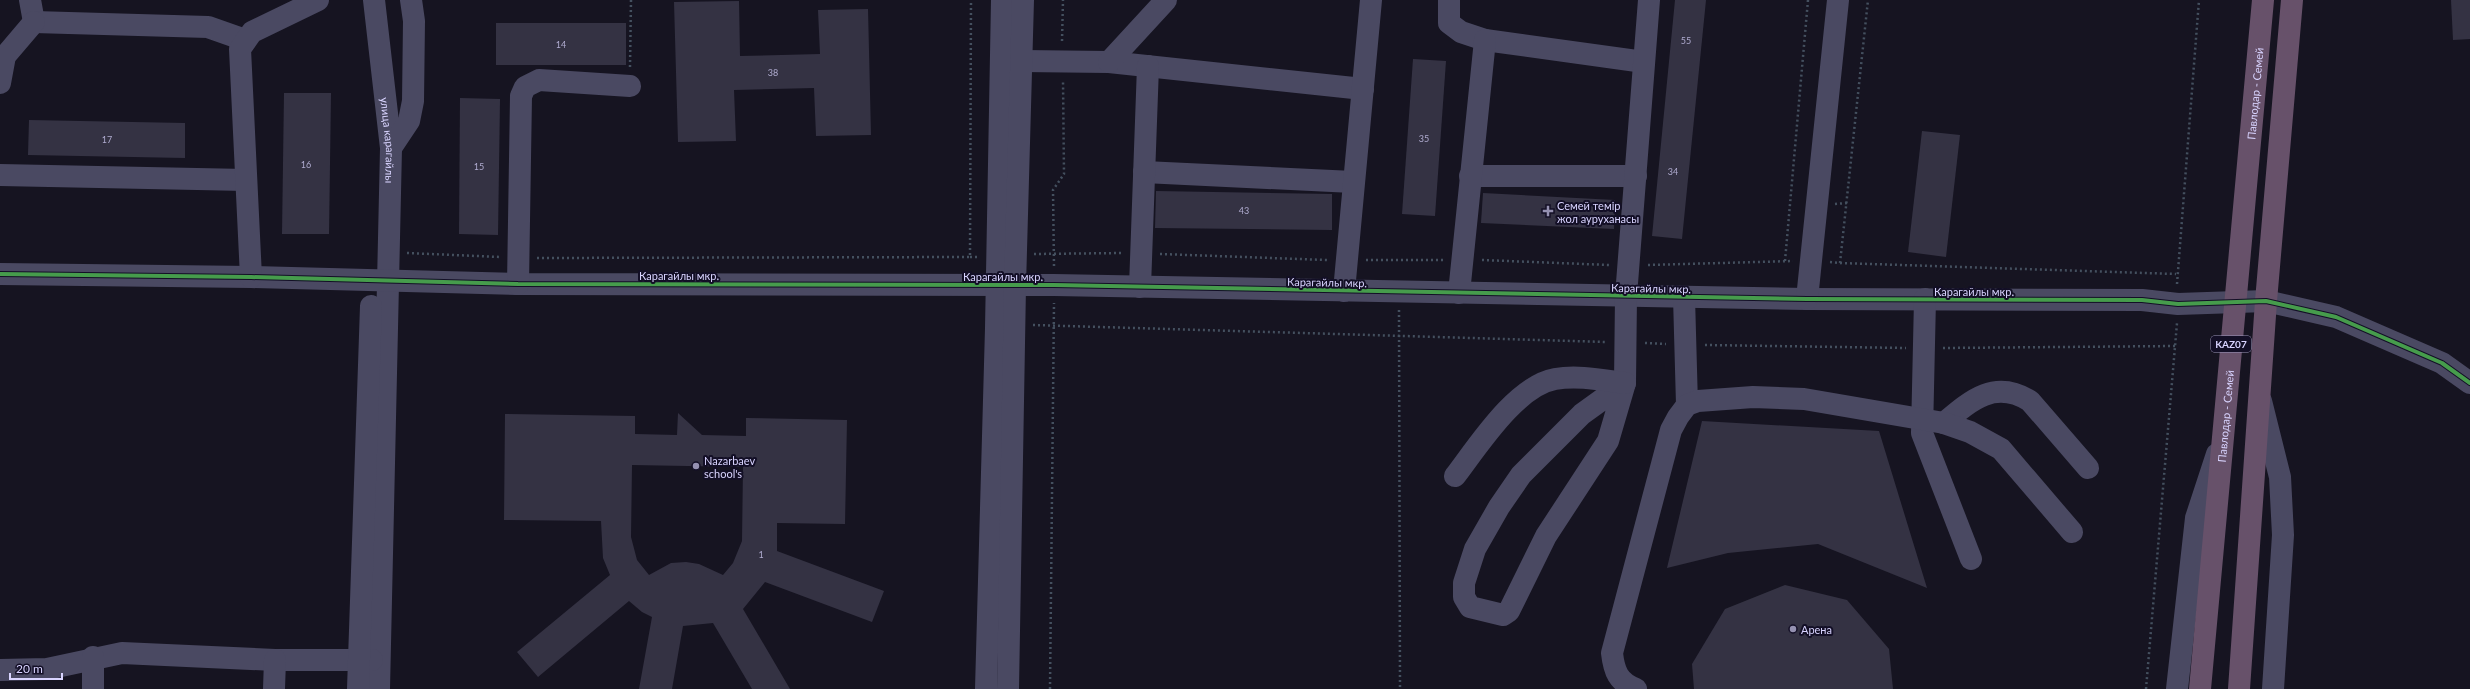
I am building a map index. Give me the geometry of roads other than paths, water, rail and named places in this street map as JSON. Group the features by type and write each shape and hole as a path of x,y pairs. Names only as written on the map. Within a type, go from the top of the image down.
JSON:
{"highway":[{"name":"Павлодар - Семей","path":"2200,689 2263,0"},
{"name":"KAZ07","path":"2239,689 2266,301 2292,0"}],"street":[{"path":"30,0 34,22"},
{"path":"251,277 240,49 244,40 252,32 318,0"},
{"name":"улица карагайлы","path":"369,660 379,281 387,252 391,148 374,0"},
{"path":"391,148 409,121 413,101 414,21 411,0"},
{"path":"1002,0 1006,286 1015,325 1008,689"},
{"path":"986,689 1006,286 1022,61 1023,0"},
{"path":"1109,62 1166,0"},
{"path":"1344,291 1371,0"},
{"path":"1450,0 1448,18 1450,23 1461,32 1485,40 1644,62"},
{"path":"1625,383 1582,414 1521,474 1499,507 1475,549 1464,582 1464,597 1470,607 1502,614 1509,611 1546,536 1608,441 1625,383 1626,296 1649,0"},
{"path":"1807,299 1838,0"},
{"path":"0,83 2,56 34,22 208,27 244,40"},
{"path":"1459,293 1485,40"},
{"path":"1022,61 1109,62 1362,89"},
{"path":"1140,287 1140,253 1148,66"},
{"path":"518,284 521,96 525,86 539,80 630,86"},
{"path":"1144,172 1353,182"},
{"path":"0,175 246,180"},
{"path":"1470,176 1636,176"},
{"name":"Карагайлы мкр.","path":"0,274 251,277 518,284 1054,285 1807,299 2142,300 2178,304 2235,300 2266,301 2336,317 2442,363 2470,383"},
{"path":"1684,297 1687,405"},
{"path":"1925,299 1921,420 1925,444 1971,559"},
{"path":"1455,476 1502,415 1524,394 1554,380 1582,378 1625,383"},
{"path":"1944,423 1979,395 2005,392 2019,394 2030,401 2088,468"},
{"path":"2260,396 2280,477 2283,528 2273,689"},
{"path":"1636,689 1623,682 1617,683 1613,667 1612,653 1672,430 1678,417 1687,405 1698,401 1753,397 1804,399 1944,423 1970,432 2001,449 2072,532"},
{"path":"2177,689 2196,518 2223,438"},
{"path":"0,670 47,669 93,657 122,653 275,660 334,658 369,660"},
{"path":"93,657 93,689"},
{"path":"274,689 275,660"},
{"path":"358,689 369,660"},
{"path":"369,660 379,689"}],"place":[{"name":"Семей темір жол ауруханасы","path":"1548,211"},
{"name":"Nazarbaev school's","path":"696,466"},
{"name":"Арена","path":"1793,629"}]}
